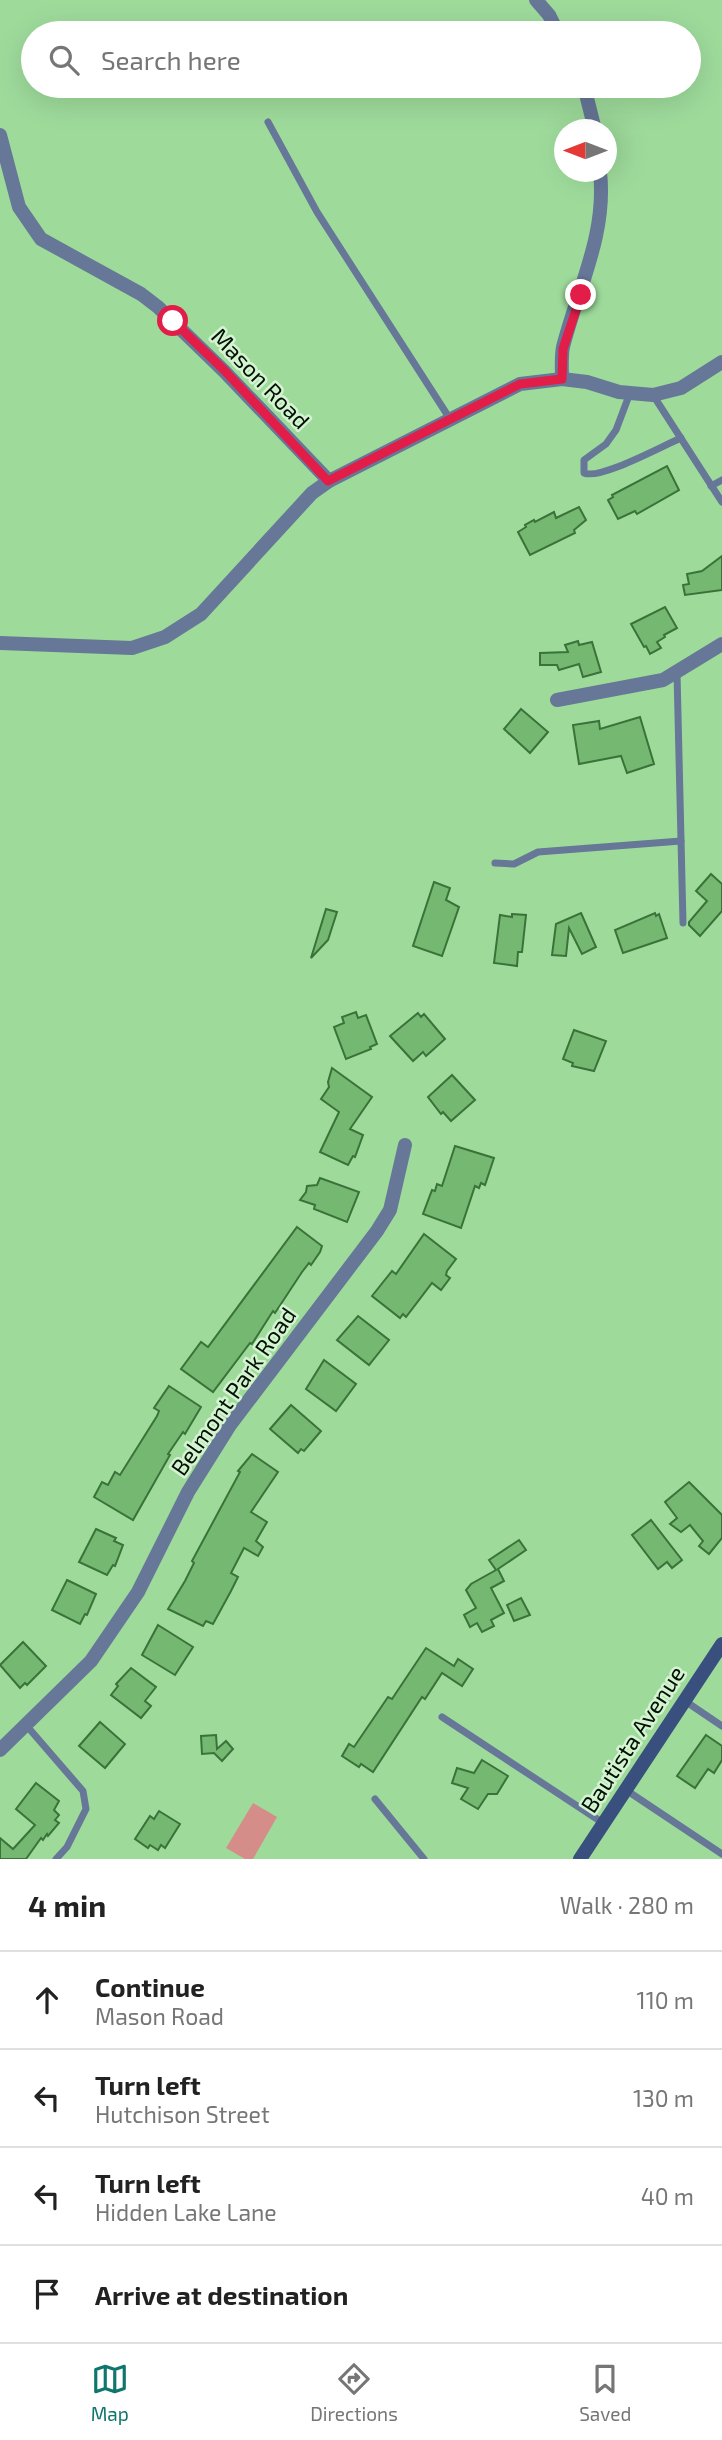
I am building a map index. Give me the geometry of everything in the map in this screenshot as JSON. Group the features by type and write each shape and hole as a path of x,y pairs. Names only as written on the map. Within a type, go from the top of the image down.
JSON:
{"street":[{"path":"536,0 552,21"},
{"path":"587,98 592,119"},
{"name":"Mason Road","path":"0,135 19,207 41,239 141,294 158,307 224,370 328,481"},
{"path":"562,379 563,349 581,295 600,221 600,182"},
{"path":"0,643 132,648 165,637 201,614 312,494 328,481 520,384 562,379 653,395 681,388 722,362"},
{"path":"557,700 663,680 722,644"},
{"name":"Belmont Park Road","path":"0,1751 91,1661 138,1592 188,1492 230,1425 377,1231 390,1210 405,1146"},
{"name":"Bautista Avenue","path":"580,1859 722,1644"}],"lane":[{"path":"268,122 317,212 450,419"},
{"path":"630,393 617,430 606,444 584,460 584,473 589,475 604,471 681,438"},
{"path":"653,395 722,502"},
{"path":"711,486 722,480"},
{"path":"677,673 683,923"},
{"path":"495,863 514,864 538,852 681,841"},
{"path":"684,1701 722,1726"},
{"path":"442,1717 603,1824"},
{"path":"26,1725 83,1791 86,1809 67,1847 56,1859"},
{"path":"626,1790 722,1854"},
{"path":"374,1799 424,1859"}],"shaded area":[{"path":"253,1803 277,1817 253,1859 245,1859 226,1848"}],"building":[{"path":"667,466 679,490 637,514 635,511 618,519 608,500 612,495"},
{"path":"579,507 586,520 574,530 575,533 530,555 518,532 526,527 525,525 554,512 556,518"},
{"path":"722,556 722,590 685,595 683,585 689,584 687,574 702,571"},
{"path":"665,607 677,628 664,635 665,637 657,642 661,648 650,654 631,624"},
{"path":"578,641 579,645 592,642 601,672 583,677 579,664 559,670 557,665 540,665 540,653 568,652 565,645"},
{"path":"521,709 548,732 530,753 504,729"},
{"path":"640,717 654,764 627,773 621,756 579,764 573,725 599,721 600,729"},
{"path":"711,874 722,884 722,911 700,936 689,922 707,901 696,891"},
{"path":"434,882 450,888 446,900 459,907 442,956 413,946"},
{"path":"326,909 337,912 328,940 311,958"},
{"path":"581,913 596,947 582,954 569,928 566,956 552,955 556,924"},
{"path":"655,913 656,916 659,914 667,938 623,953 615,930"},
{"path":"512,914 526,915 522,952 518,952 517,966 494,963 500,915 512,917"},
{"path":"356,1012 358,1018 366,1015 377,1044 346,1059 334,1027 344,1023 342,1017"},
{"path":"418,1013 421,1017 424,1014 445,1039 426,1056 423,1052 413,1061 390,1036"},
{"path":"574,1030 606,1041 594,1071 572,1066 573,1063 563,1059"},
{"path":"332,1068 372,1097 350,1129 363,1135 355,1157 353,1156 348,1165 320,1152 339,1112 321,1099 329,1087"},
{"path":"452,1075 475,1100 451,1121 443,1112 441,1114 428,1097"},
{"path":"455,1146 494,1158 485,1185 481,1183 479,1188 475,1186 461,1228 423,1214 432,1190 435,1191 437,1184 442,1186"},
{"path":"320,1178 359,1192 347,1222 314,1209 315,1205 300,1200 307,1186 317,1185"},
{"path":"297,1227 322,1246 320,1252 302,1272 275,1313 273,1311 252,1344 250,1343 213,1392 181,1369 201,1342 208,1347"},
{"path":"424,1234 456,1259 447,1271 446,1275 450,1278 441,1290 432,1283 406,1317 403,1314 400,1318 372,1296 392,1271 396,1274"},
{"path":"358,1316 389,1340 369,1365 337,1340"},
{"path":"324,1360 356,1384 336,1411 306,1389"},
{"path":"169,1386 201,1407 185,1434 183,1432 168,1454 170,1455 133,1520 94,1497 102,1482 108,1485 115,1472 120,1475 157,1416 159,1411 154,1408"},
{"path":"291,1405 321,1431 304,1451 301,1449 298,1453 270,1429"},
{"path":"252,1454 278,1472 251,1512 267,1522 256,1541 263,1547 258,1556 244,1548 231,1573 238,1577 231,1591 213,1624 206,1621 203,1626 168,1609 185,1581 194,1563 192,1561 240,1472 238,1471"},
{"path":"689,1482 722,1515 722,1538 709,1554 699,1546 703,1541 690,1525 681,1532 670,1524 677,1518 665,1502"},
{"path":"651,1520 682,1560 672,1568 667,1562 658,1569 632,1535"},
{"path":"96,1529 116,1538 114,1541 123,1545 115,1566 113,1565 107,1575 79,1562"},
{"path":"519,1540 526,1550 498,1569 504,1581 491,1588 504,1613 491,1620 494,1626 482,1632 477,1623 470,1627 464,1615 476,1608 466,1590 471,1584 496,1570 489,1560"},
{"path":"67,1580 96,1594 80,1624 52,1610"},
{"path":"521,1598 530,1615 514,1621 507,1605"},
{"path":"158,1625 193,1647 175,1675 142,1655"},
{"path":"23,1642 46,1666 27,1685 25,1683 20,1688 0,1665"},
{"path":"426,1648 454,1666 458,1659 473,1669 462,1686 442,1673 425,1699 422,1697 373,1772 342,1756 349,1744 354,1747 388,1697 392,1699"},
{"path":"131,1668 156,1687 145,1701 151,1706 141,1718 111,1695 118,1686 116,1684"},
{"path":"100,1722 125,1744 105,1768 79,1746"},
{"path":"216,1735 217,1749 226,1741 233,1749 222,1761 214,1753 202,1754 201,1736"},
{"path":"706,1735 722,1746 722,1760 714,1773 708,1769 695,1788 677,1776"},
{"path":"482,1760 508,1776 497,1794 488,1794 478,1809 461,1799 468,1788 452,1783 457,1768 474,1773"},
{"path":"36,1783 59,1801 54,1810 59,1815 55,1820 59,1823 48,1836 47,1834 43,1840 41,1838 26,1859 0,1859 0,1838 13,1849 35,1825 16,1809"},
{"path":"159,1811 180,1824 165,1848 161,1845 158,1850 150,1845 148,1848 135,1839 150,1816 154,1819"}],"route":[{"path":"173,321 224,370 328,481 520,384 562,379 563,349 581,295"}]}
